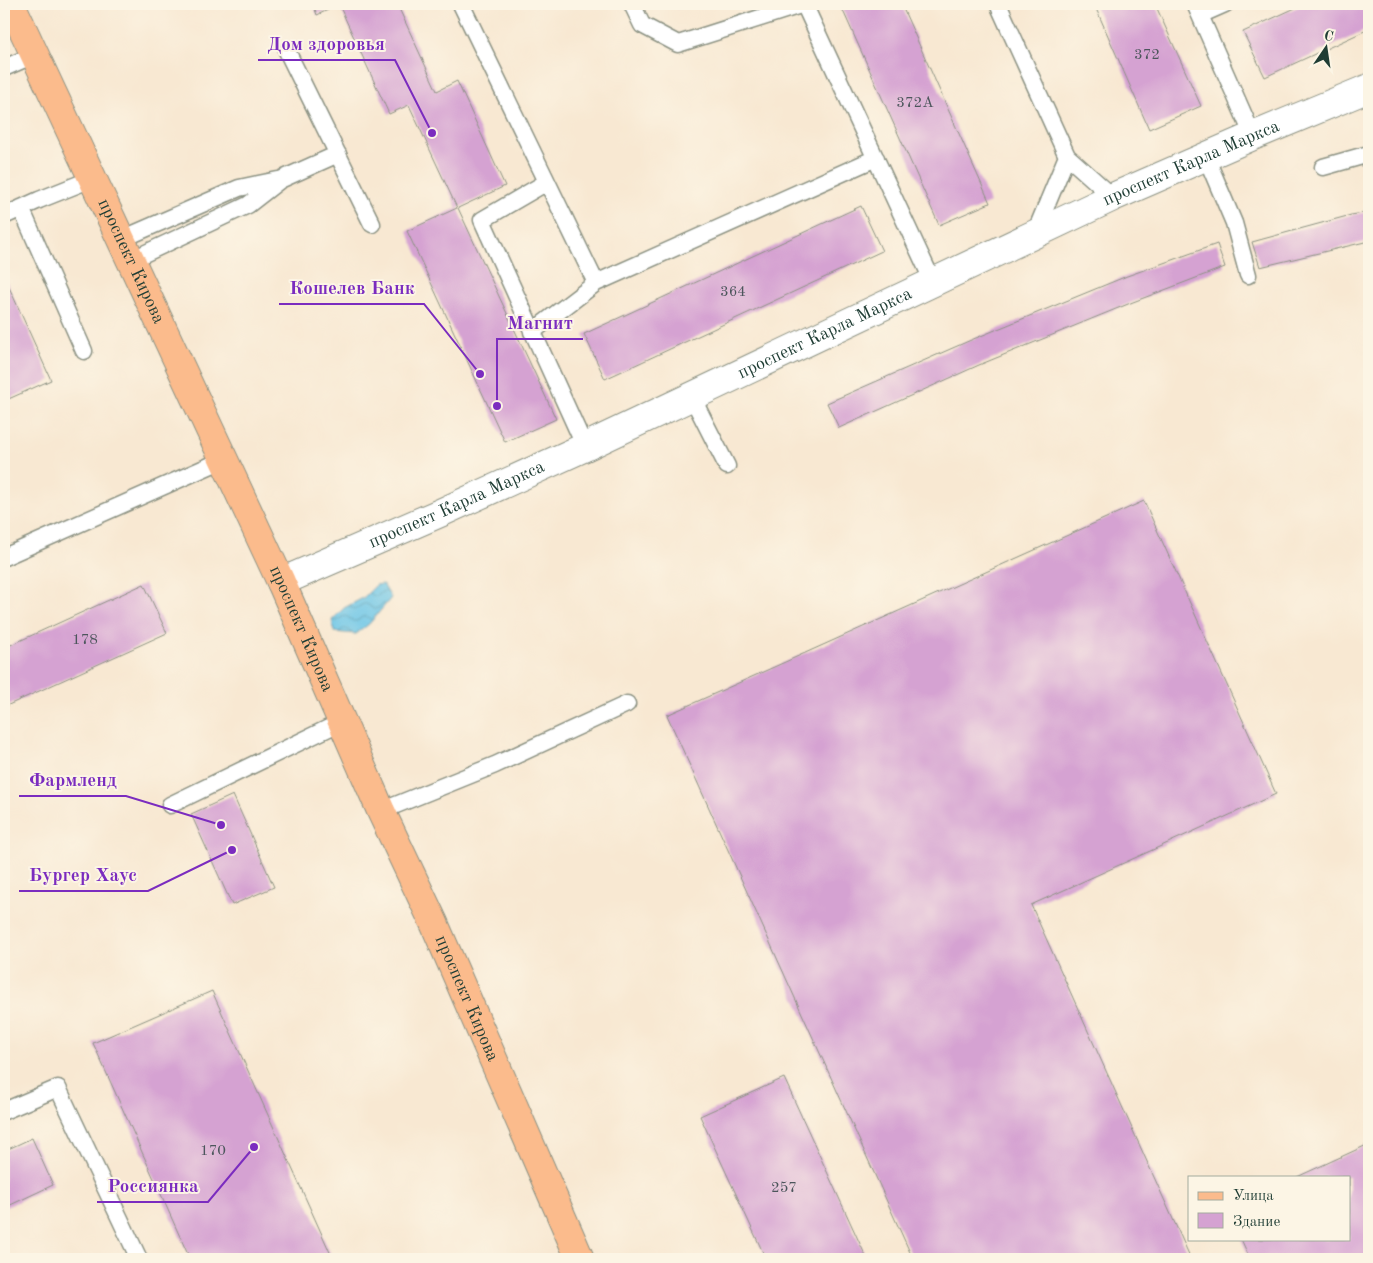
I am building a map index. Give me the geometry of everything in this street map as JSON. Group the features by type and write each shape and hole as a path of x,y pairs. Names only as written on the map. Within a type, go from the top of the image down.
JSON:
{"main road":[{"name":"проспект Кирова","path":"12,4 281,582 341,722 434,923 580,1259"}],"street":[{"name":"проспект Карла Маркса","path":"281,582 585,447 1113,197 1369,88"}],"lane":[{"path":"460,4 596,283"},
{"path":"632,4 642,24 678,44 804,4 933,282"},
{"path":"998,4 1067,156 1113,197"},
{"path":"1225,4 1198,9 1253,136"},
{"path":"287,51 372,224"},
{"path":"4,68 34,54"},
{"path":"127,250 239,188 280,180 338,154"},
{"path":"1323,167 1369,154"},
{"path":"1035,233 1067,156"},
{"path":"1206,157 1234,223 1248,275"},
{"path":"532,332 596,283 876,158"},
{"path":"4,216 94,178"},
{"path":"127,250 248,205 280,180"},
{"path":"547,182 482,220 585,447"},
{"path":"21,208 84,351"},
{"path":"692,397 727,466"},
{"path":"4,557 225,459"},
{"path":"381,811 495,765 627,704"},
{"path":"170,805 341,722"},
{"path":"4,1111 58,1088 139,1259"}],"water":[{"path":"383,584 391,598 369,624 356,634 334,632 332,620 344,608 363,598 376,585"}],"building":[{"path":"313,4 397,4 437,91 457,81 505,186 458,208 556,419 505,442 407,231 457,208 409,105 389,114 339,5 317,15"},
{"path":"675,4 690,4 677,9"},
{"path":"840,4 901,4 990,203 939,225"},
{"path":"1094,4 1155,4 1201,106 1149,129"},
{"path":"1304,4 1369,4 1369,29 1265,77 1243,32"},
{"path":"861,206 882,251 605,379 584,334"},
{"path":"1369,212 1369,241 1260,267 1252,242 1351,215"},
{"path":"1217,244 1225,267 1133,302 979,365 839,428 827,403 971,340 1127,276"},
{"path":"4,276 51,380 4,401"},
{"path":"1144,501 1276,794 1031,905 1191,1259 913,1259 667,715"},
{"path":"144,584 167,633 4,707 4,648"},
{"path":"233,795 274,887 232,905 191,814"},
{"path":"212,991 333,1259 190,1259 93,1043"},
{"path":"784,1078 867,1259 766,1259 700,1116"},
{"path":"32,1138 53,1185 4,1208 4,1151"},
{"path":"1369,1144 1369,1259 1250,1259 1241,1240 1350,1240 1350,1176 1299,1176"}],"place":[{"name":"Дом здоровья","path":"432,133"},
{"name":"Кошелев Банк","path":"480,374"},
{"name":"Магнит","path":"497,406"},
{"name":"Фармленд","path":"221,825"},
{"name":"Бургер Хаус","path":"232,850"},
{"name":"Россиянка","path":"254,1147"}]}
